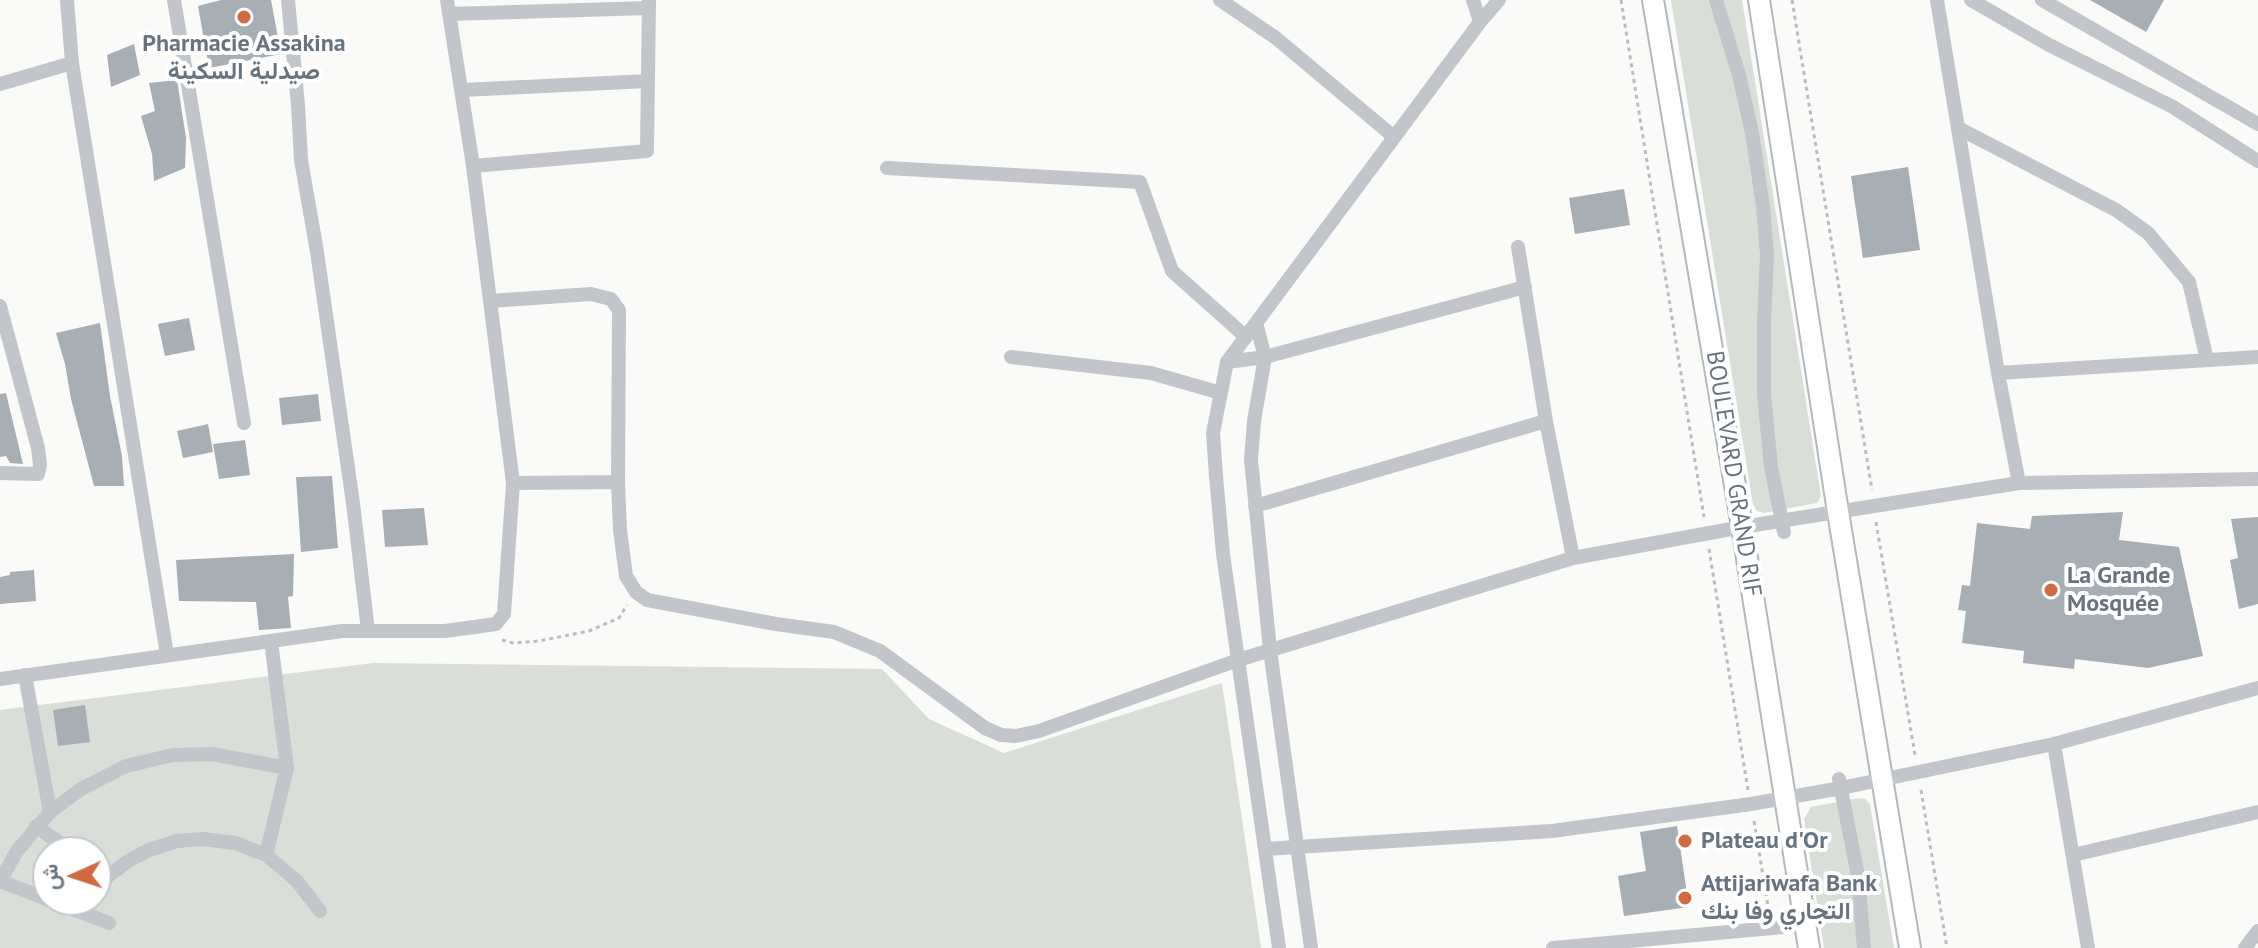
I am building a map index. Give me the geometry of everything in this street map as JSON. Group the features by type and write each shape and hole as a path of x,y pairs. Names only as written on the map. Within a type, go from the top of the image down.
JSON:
{"street":[{"path":"67,0 72,63 167,655"},
{"path":"174,0 244,423"},
{"path":"288,0 301,160 353,503 368,631"},
{"path":"1220,0 1276,38 1394,137"},
{"path":"1473,0 1480,22"},
{"path":"1279,948 1223,554 1213,433 1227,362 1499,0"},
{"name":"BOULEVARD GRAND RIF","path":"1653,0 1809,948"},
{"path":"1716,0 1739,75 1763,206 1767,255 1764,394 1771,467 1783,527"},
{"path":"1759,0 1838,512 1910,948"},
{"path":"1937,0 2019,483"},
{"path":"1971,0 2049,45 2173,107 2258,161"},
{"path":"2042,0 2258,124"},
{"path":"0,679 342,631 445,631 496,624 504,614 513,483 473,166 448,7 649,4 647,151 473,166"},
{"path":"0,84 72,63"},
{"path":"462,90 648,81"},
{"path":"1958,128 2116,210 2148,233 2189,282 2207,360"},
{"path":"887,168 1140,182 1172,271 1246,337"},
{"path":"1518,247 1546,421 1573,558"},
{"path":"1227,362 1265,357 1525,287"},
{"path":"490,301 591,294 611,299 619,310 620,530 626,576 636,592 647,600 834,632 880,651 985,728 1001,735 1016,736 1039,731 1238,660 1573,558 1742,527 1783,527 1838,512 2019,483 2258,479"},
{"path":"0,306 40,465 38,474 0,473"},
{"path":"1256,323 1265,357 1251,460 1255,506 1270,650 1311,948"},
{"path":"1011,357 1151,373 1221,393"},
{"path":"1998,373 2258,357"},
{"path":"1255,506 1546,421"},
{"path":"513,483 618,482"},
{"path":"266,855 287,768 271,641"},
{"path":"25,675 50,812"},
{"path":"1265,849 1552,831 1786,799 1840,784 1881,780 2054,744 2258,688"},
{"path":"2054,744 2088,948"},
{"path":"32,894 0,881 17,851 50,812 81,789 126,766 173,755 212,754 287,768"},
{"path":"1840,784 1858,876 1864,948"},
{"path":"2073,855 2258,812"},
{"path":"36,826 50,836"},
{"path":"112,868 149,850 177,841 203,839 235,843 266,855 297,881 320,911"},
{"path":"89,916 109,923"},
{"path":"1553,948 1645,944 1805,925"},
{"path":"2245,948 2258,931"}],"path":[{"path":"1621,0 1772,928"},
{"path":"1792,0 1947,948"},
{"path":"487,626 503,640 513,643 567,637 619,618 636,592"}],"shaded area":[{"path":"1671,0 1742,0 1821,496 1817,503 1764,513 1757,511 1753,504"},
{"path":"373,663 882,669 929,719 1004,753 1222,683 1261,948 0,948 0,710"},
{"path":"1859,798 1870,804 1894,948 1824,948 1804,819 1811,807"}],"building":[{"path":"221,0 271,0 281,54 209,68 198,6"},
{"path":"2090,0 2164,0 2146,32"},
{"path":"134,44 140,75 111,87 107,55"},
{"path":"177,80 186,138 185,168 154,181 152,154 141,116 155,111 149,83"},
{"path":"1908,167 1920,250 1863,258 1851,176"},
{"path":"1624,189 1630,225 1575,234 1569,198"},
{"path":"189,318 195,350 165,356 158,324"},
{"path":"100,323 124,486 94,486 56,333"},
{"path":"6,393 23,464 10,463 6,456 0,457 0,394"},
{"path":"318,394 321,421 282,425 279,398"},
{"path":"208,424 213,452 183,458 177,431"},
{"path":"245,440 250,475 219,479 213,444"},
{"path":"332,476 338,548 301,552 296,477"},
{"path":"424,508 428,545 385,547 382,510"},
{"name":"La Grande Mosquée","path":"2123,512 2119,540 2179,547 2203,656 2148,668 2075,659 2074,669 2023,663 2024,651 1962,643 1966,611 1958,610 1962,585 1970,586 1977,523 2030,529 2032,516"},
{"path":"2258,517 2258,604 2239,609 2230,560 2238,558 2231,519"},
{"path":"294,554 293,596 288,597 291,628 259,630 256,602 179,601 176,560"},
{"path":"34,570 36,601 0,604 0,577 10,575 10,572"},
{"path":"85,705 90,742 58,746 53,710"},
{"path":"1677,826 1689,907 1624,916 1618,876 1646,871 1640,832"}],"place":[{"name":"Pharmacie Assakina صيدلية السكينة","path":"244,17"},
{"name":"La Grande Mosquée","path":"2051,590"},
{"name":"Plateau d'Or","path":"1685,841"},
{"name":"Attijariwafa Bank التجاري وفا بنك","path":"1685,898"}]}
